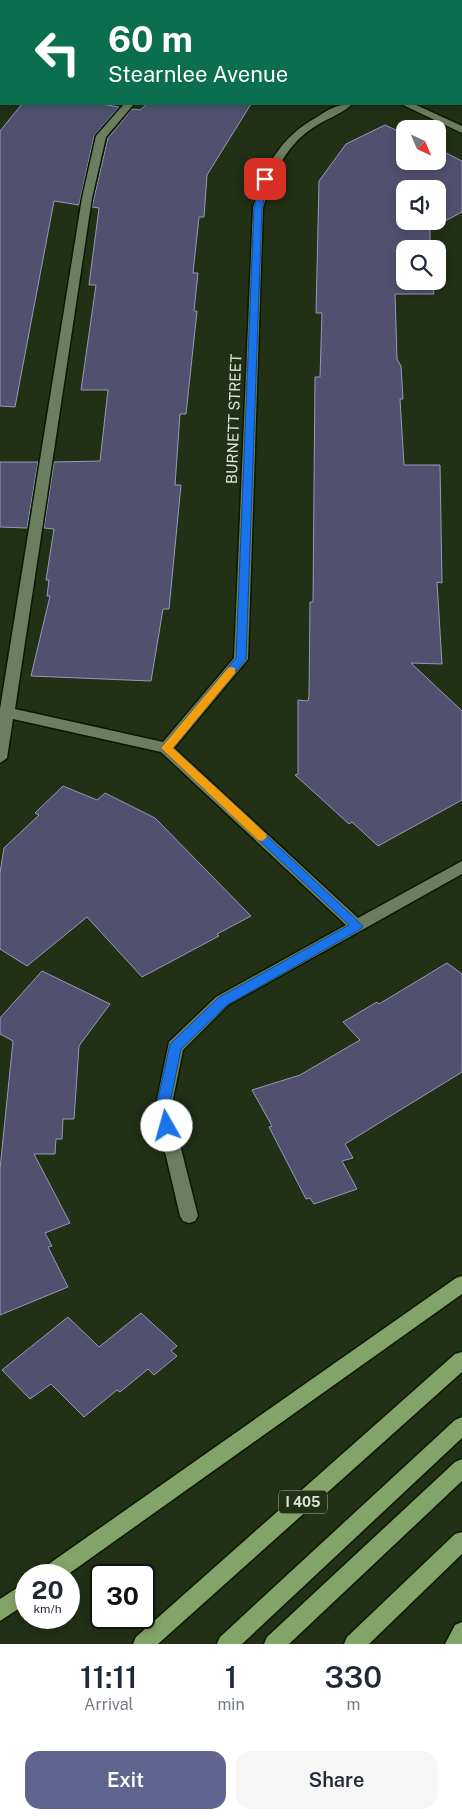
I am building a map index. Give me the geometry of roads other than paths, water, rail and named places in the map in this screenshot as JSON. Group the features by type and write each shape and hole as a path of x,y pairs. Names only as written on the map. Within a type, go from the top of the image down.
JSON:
{"highway":[{"path":"66,1564 462,1284"},
{"name":"I 405","path":"143,1644 462,1360"},
{"path":"227,1644 462,1426"},
{"path":"274,1644 462,1468"},
{"path":"354,1644 462,1541"},
{"path":"0,1611 15,1600"},
{"path":"455,1644 462,1632"}],"street":[{"path":"0,758 4,714 87,198 101,136 128,105"},
{"name":"BURNETT STREET","path":"166,748 241,659 258,208 265,179 278,152 297,133 311,122 345,105"},
{"path":"408,105 462,130"},
{"path":"4,714 19,714 166,748 357,926"},
{"path":"189,1216 163,1108 175,1047 222,1001 462,867"}]}
